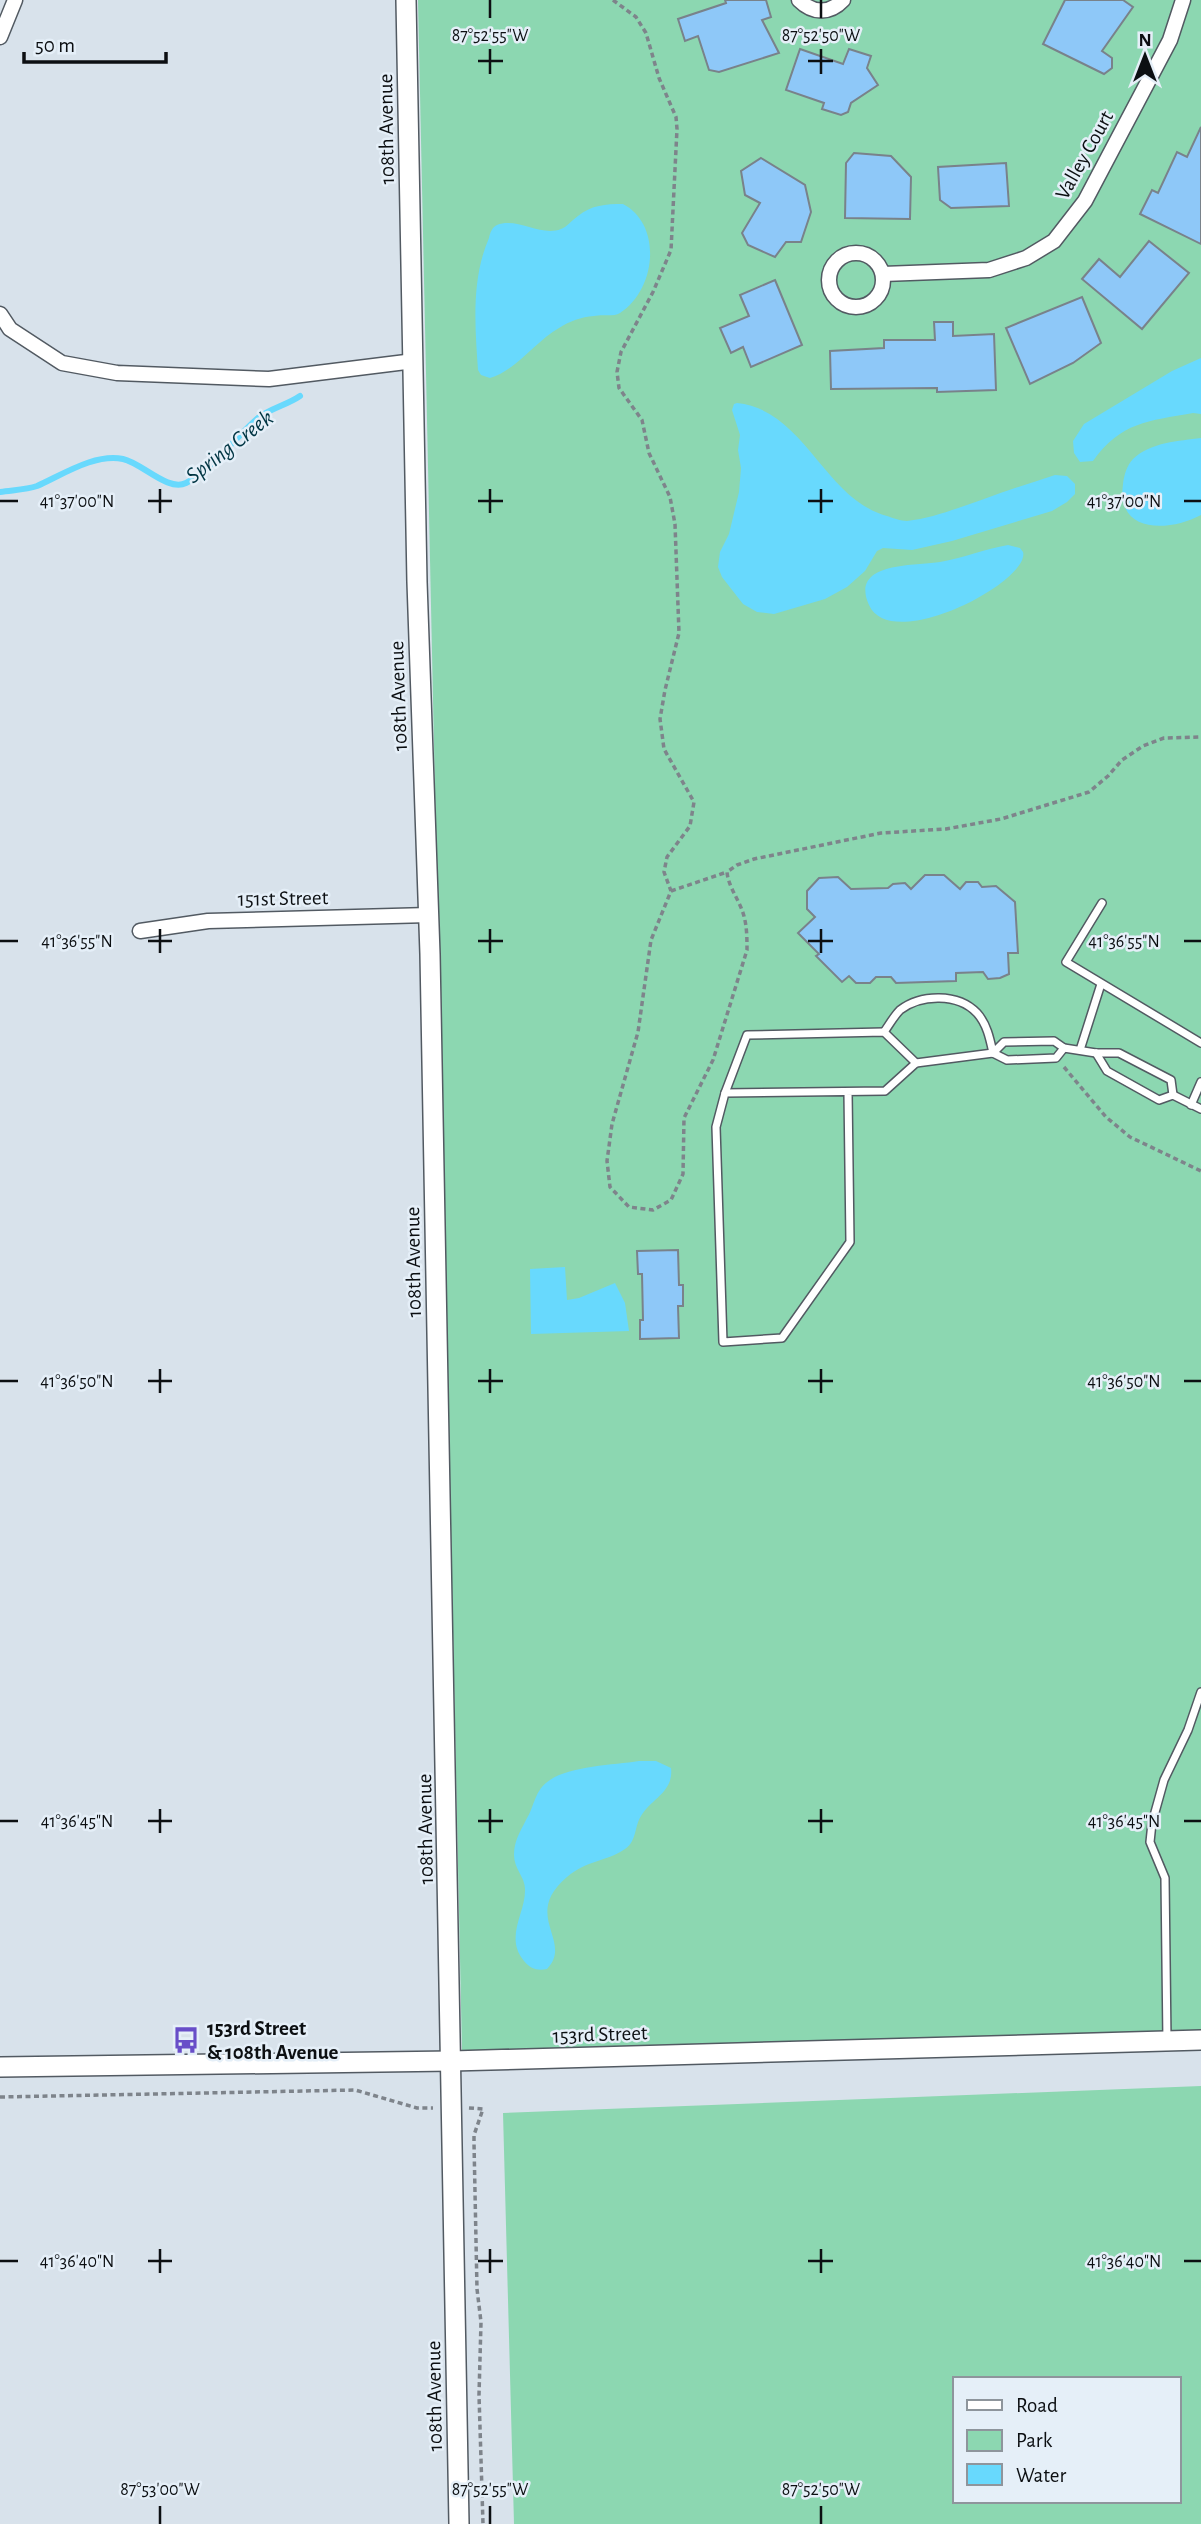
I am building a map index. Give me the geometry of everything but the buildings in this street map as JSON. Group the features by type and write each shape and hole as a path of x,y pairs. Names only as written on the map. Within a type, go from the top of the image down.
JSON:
{"street":[{"path":"0,37 15,0"},
{"name":"108th Avenue","path":"406,0 417,582 429,915 459,2524"},
{"path":"799,0 817,11 837,7 844,0"},
{"name":"Valley Court","path":"883,274 989,270 1026,258 1054,241 1091,190 1170,40 1183,0"},
{"path":"0,314 10,330 62,363 117,373 269,380 414,361"},
{"name":"151st Street","path":"140,931 208,920 429,915"},
{"name":"153rd Street","path":"0,2067 452,2061 1201,2040"}],"lane":[{"path":"1102,902 1066,962 1201,1043"},
{"path":"1080,1050 1101,984"},
{"path":"884,1032 899,1012 917,1000 933,997 954,1000 976,1012 987,1029 993,1053"},
{"path":"848,1092 850,1242 782,1338 723,1342 716,1127 725,1093 747,1035 884,1032 916,1063"},
{"path":"993,1053 1004,1042 1054,1041 1064,1048 1119,1053 1171,1080 1174,1096"},
{"path":"725,1093 885,1091 916,1063 993,1053 1007,1060 1056,1058 1064,1048"},
{"path":"1096,1053 1107,1071 1159,1100 1174,1096 1198,1109 1201,1082"},
{"path":"1167,2041 1165,1878 1150,1842 1152,1823 1164,1780 1188,1730 1201,1692"}],"path":[{"path":"613,0 636,18 646,33 659,78 676,117 671,250 653,292 621,352 617,372 619,388 642,420 649,453 670,497 675,524 679,633 664,690 660,719 664,748 694,802 690,825 667,857 664,872 671,891 651,940 638,1032 612,1124 607,1161 610,1187 629,1207 653,1210 671,1200 682,1174 684,1118 713,1060 747,950 743,913 727,879 727,872"},
{"path":"671,891 727,872 754,859 881,834 946,829 1001,819 1089,792 1122,760 1143,746 1164,738 1201,737"},
{"path":"1056,1058 1106,1117 1130,1137 1201,1171"},
{"path":"0,2097 355,2090 416,2108"},
{"path":"483,2109 474,2135 477,2289 481,2322 479,2395 483,2524"}],"green space":[{"path":"418,0 1201,0 1201,2031 462,2051"},
{"path":"1201,2086 1201,2524 514,2524 503,2113"}],"water":[{"path":"623,204 636,214 649,242 647,274 632,303 617,314 585,317 567,323 499,375 490,378 481,375 478,370 476,337 477,286 483,254 494,227 513,223 553,231 563,228 594,207"},
{"path":"1201,358 1201,414 1193,413 1137,425 1114,438 1093,461 1080,462 1074,453 1073,441 1084,424 1172,371"},
{"path":"737,403 760,409 780,421 798,437 847,492 865,507 897,519 917,520 937,515 1055,475 1067,476 1075,484 1075,494 1052,511 952,541 912,550 883,548 877,551 865,571 847,587 825,599 774,614 757,612 743,604 722,577 718,567 720,552 729,534 739,492 740,435 732,410"},
{"path":"1201,438 1201,515 1188,521 1160,526 1147,525 1136,520 1128,512 1123,500 1124,477 1131,461 1140,453 1157,446"},
{"path":"1008,545 1020,548 1023,553 1015,570 999,585 951,611 925,619 901,622 881,618 869,605 865,591 868,580 888,568 940,562"},
{"path":"565,1267 567,1300 579,1298 615,1283 625,1303 629,1331 531,1334 530,1269"},
{"path":"639,1761 656,1761 671,1768 669,1783 641,1816 629,1846 574,1871 554,1891 548,1904 548,1916 555,1948 554,1959 547,1969 532,1968 518,1952 516,1943 525,1889 514,1855 518,1837 538,1793 545,1784 559,1775"}],"waterway":[{"name":"Spring Creek","path":"0,492 37,486 79,466 112,458 130,462 171,484 186,483 214,462 258,418 300,396"}],"place":[{"name":"153rd Street & 108th Avenue","path":"186,2040"}]}
